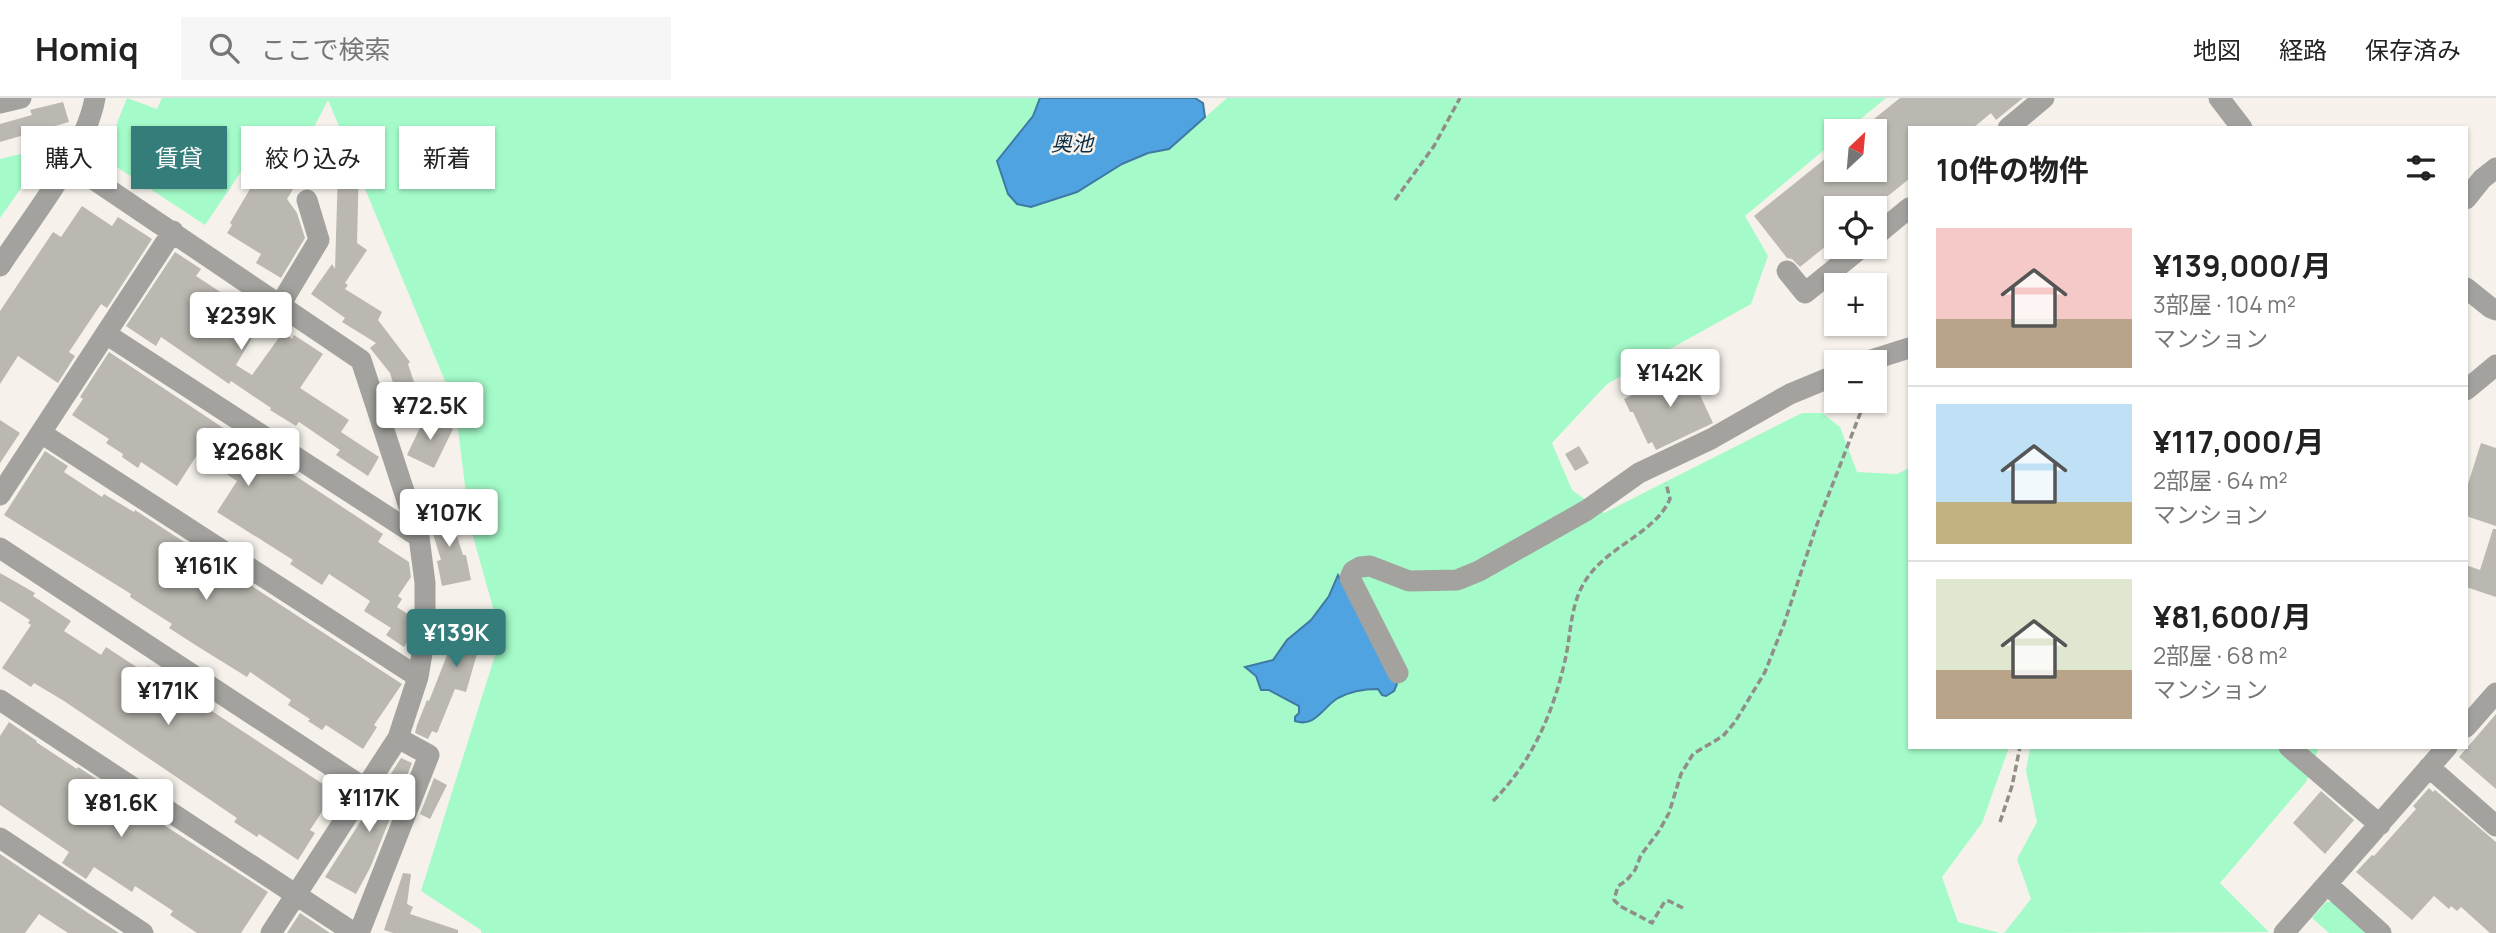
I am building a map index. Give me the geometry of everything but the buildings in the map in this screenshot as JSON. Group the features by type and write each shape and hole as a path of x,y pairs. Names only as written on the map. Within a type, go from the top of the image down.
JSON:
{"street":[{"path":"0,103 21,98"},
{"path":"87,126 95,98"},
{"path":"2010,126 2044,98"},
{"path":"2219,98 2240,126"},
{"path":"2468,196 2482,179 2496,168"},
{"path":"0,266 50,189"},
{"path":"109,189 361,360 419,537 426,608 425,636 418,677 398,738 271,933"},
{"path":"280,305 319,240 307,200"},
{"path":"1887,226 1908,209"},
{"path":"0,495 173,231"},
{"path":"1787,271 1805,293 1847,259"},
{"path":"2468,290 2494,313"},
{"path":"106,334 419,537"},
{"path":"1887,355 1908,348"},
{"path":"2468,388 2494,362"},
{"path":"1398,673 1350,578 1353,570 1370,566 1409,580 1457,580 1479,571 1587,510 1639,473 1711,439 1780,399 1824,380"},
{"path":"41,433 418,677"},
{"path":"0,548 366,789"},
{"path":"2468,723 2496,693"},
{"path":"0,699 357,933 429,755 398,738"},
{"path":"2291,749 2380,825"},
{"path":"2284,933 2445,749"},
{"path":"2429,768 2496,826"},
{"path":"0,838 143,933"},
{"path":"2328,885 2381,933"}],"path":[{"path":"1395,200 1434,146 1460,98"},
{"path":"1683,908 1665,901 1652,922 1620,906 1614,900 1618,886 1635,870 1669,813 1681,774 1693,754 1723,737 1765,672 1816,527 1860,413"},
{"path":"1493,801 1509,785 1529,757 1547,722 1559,685 1578,594 1592,570 1659,516 1670,499 1660,463"},
{"path":"2000,822 2012,786 2020,749"}],"green space":[{"path":"127,98 157,109 162,98 1041,98 1033,116 997,162 1079,191 1122,164 1148,153 1170,148 1227,98 1886,98 1861,119 1824,119 1824,150 1745,216 1768,256 1751,304 1607,384 1552,443 1572,490 1604,513 1802,413 1822,413 1840,427 1857,472 1897,474 1908,468 1908,749 2008,749 1982,823 1942,877 1958,922 2000,933 481,933 481,930 421,891 501,636 470,526 455,405 365,189 385,189 385,126 339,126 328,100 315,126 241,126 241,172 205,225 150,189 227,189 227,126 131,126 131,176 117,167 116,126"},
{"path":"21,154 21,188 0,218 0,159"},
{"path":"2030,749 2318,749 2306,782 2220,883 2269,932 2004,933 2031,899 2017,859 2037,822 2026,771"},
{"path":"2335,901 2370,933 2329,933 2312,918 2326,902"}],"water":[{"name":"奥池","path":"1040,98 1195,98 1203,103 1205,117 1169,149 1148,153 1122,164 1077,192 1031,207 1017,204 1008,194 997,161 1033,116"},
{"path":"1338,575 1397,684 1394,691 1386,696 1378,689 1347,694 1308,722 1295,721 1299,706 1269,690 1261,690 1256,676 1245,667 1273,660 1287,640 1311,620 1329,596"}]}
